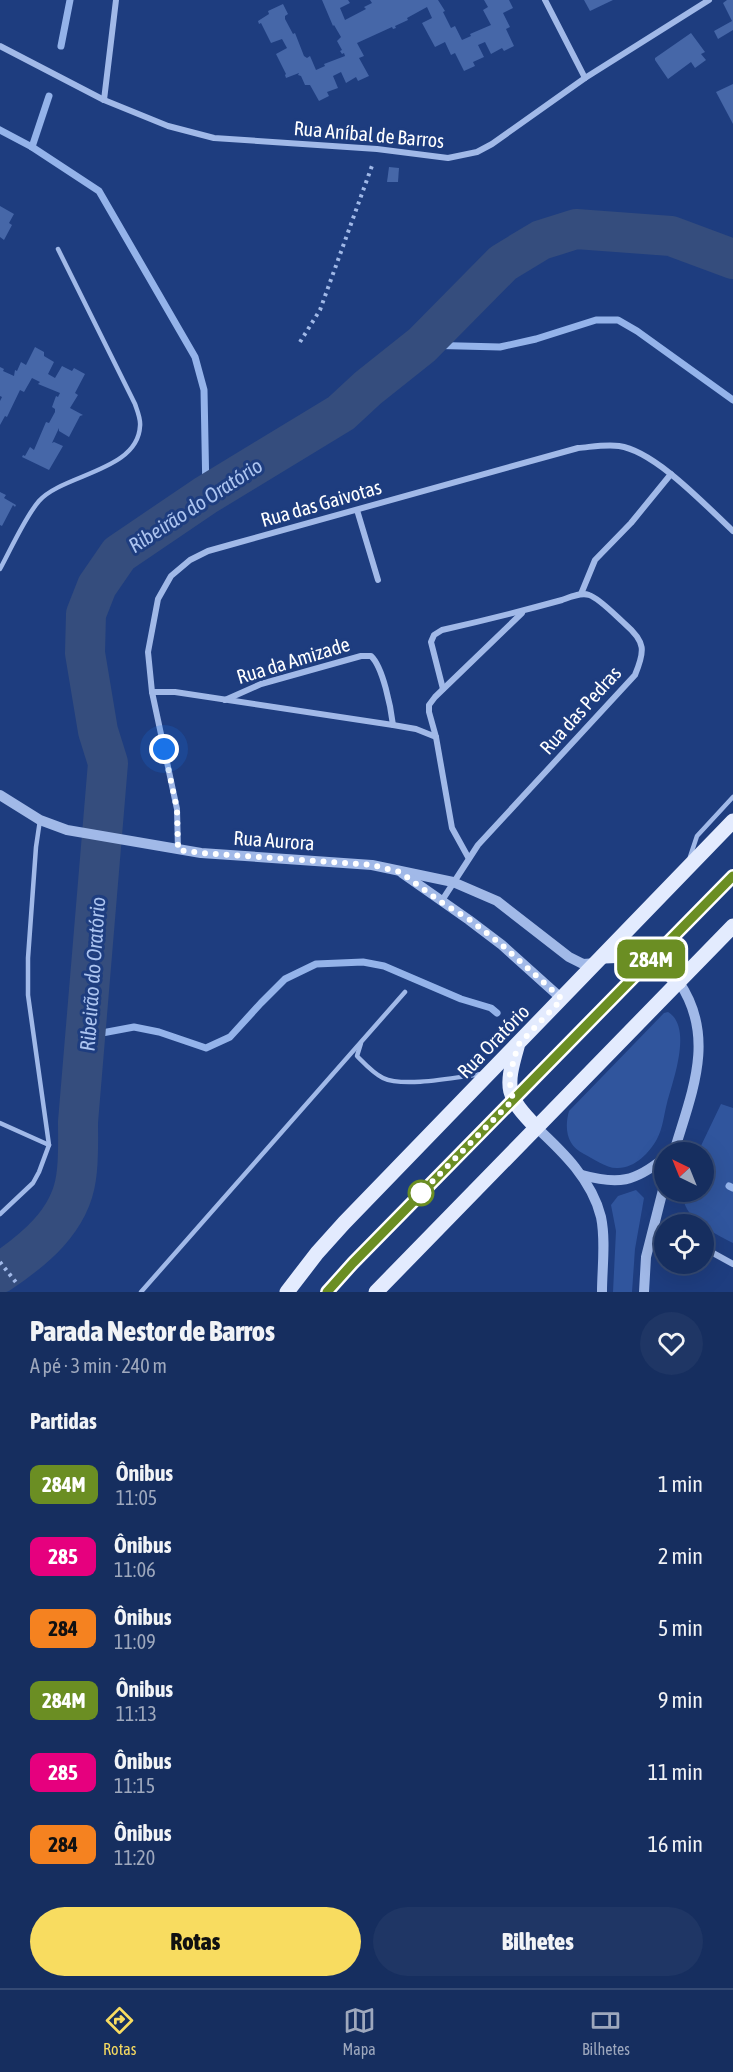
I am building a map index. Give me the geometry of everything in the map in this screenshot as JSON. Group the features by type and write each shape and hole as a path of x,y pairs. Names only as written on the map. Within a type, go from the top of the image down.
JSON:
{"main road":[{"name":"Rua Oratório","path":"286,1292 317,1252 344,1223 733,821"},
{"path":"376,1292 733,926"},
{"path":"600,959 622,954 636,956 664,969 679,982"},
{"path":"518,1045 509,1078 513,1100 519,1110 536,1127"}],"street":[{"path":"104,100 116,0"},
{"path":"545,0 585,78"},
{"name":"Rua Aníbal de Barros","path":"0,46 104,100 168,126 214,138 377,149 448,158 477,152 492,144 585,78 709,0"},
{"name":"Rua das Gaivotas","path":"178,850 177,809 152,692 148,652 158,599 171,576 190,560 208,551 578,448 621,446 642,453 671,474 733,531"},
{"path":"443,689 431,642 434,635 442,630 524,611 581,594 595,560 631,523 671,474"},
{"path":"357,510 378,580"},
{"name":"Rua das Pedras","path":"441,902 477,845 635,675 643,657 642,644 638,636 591,595 581,594"},
{"path":"468,857 452,828 429,705 524,611"},
{"name":"Rua da Amizade","path":"224,700 261,684 362,656 371,656 376,660 392,710 393,725"},
{"name":"Rua da Amizade","path":"152,692 175,692 393,725 416,729 436,737"},
{"name":"Rua Aurora","path":"0,795 40,820 68,830 146,845 201,853 372,865 453,882 496,901 569,957 583,964 600,959"},
{"name":"Rua Aurora","path":"400,872 502,945 562,999"},
{"path":"677,1142 696,1075 699,1054 691,1000 679,982"},
{"path":"536,1127 582,1175 594,1197 601,1217 603,1234 602,1292"},
{"path":"582,1175 604,1181 619,1182 639,1176 654,1165"},
{"path":"644,1292 646,1257 654,1238"},
{"path":"714,1254 733,1264"}],"lane":[{"path":"0,569 39,500 51,491 109,465 119,458 129,450 140,426 135,404 57,249"},
{"path":"687,869 697,836 733,797"},
{"path":"0,1215 33,1184 49,1145 28,995 28,958 40,820"},
{"path":"327,1292 733,876"},
{"path":"141,1292 405,992"},
{"path":"362,1041 357,1056 380,1077 400,1083 491,1073"},
{"path":"0,1123 49,1145"}],"path":[{"path":"300,342 320,310 377,149"},
{"path":"0,1262 18,1285"}],"shaded area":[{"path":"668,1012 675,1019 680,1041 677,1068 659,1135 650,1149 636,1162 618,1168 605,1165 578,1151 570,1142 567,1130 569,1111 664,1013"},
{"path":"721,1104 733,1108 733,1243 714,1233 714,1214 691,1214 684,1202 714,1202 714,1142 703,1142"},
{"path":"636,1190 644,1198 635,1249 632,1292 613,1292 616,1231 611,1205 618,1196"}],"building":[{"path":"322,0 348,0 350,3 340,8 345,20 366,9 364,7 372,3 370,0 438,0 451,28 455,26 462,40 491,25 483,10 488,7 484,0 509,0 513,8 503,13 510,27 506,29 514,46 504,51 502,48 491,54 485,42 478,45 484,57 473,62 475,66 464,71 455,53 451,55 445,42 435,47 422,23 432,18 427,7 395,26 396,28 392,27 357,43 364,56 359,58 369,76 358,81 356,77 346,83 341,72 333,76 338,88 327,92 329,96 319,101 310,85 305,85 299,73 286,78 276,54 287,48 282,39 271,43 258,21 269,14 268,11 283,4 288,14 285,19 293,34 295,33 304,56 307,58 310,56 316,70 325,66 324,64 345,56 340,51 342,50 337,41 341,37 333,26"},
{"path":"584,0 613,0 590,11"},
{"path":"733,0 733,30 718,39 714,31 732,21 723,3"},
{"path":"691,33 705,52 701,54 706,60 695,68 691,62 668,79 655,58"},
{"path":"733,84 733,124 716,92"},
{"path":"389,167 399,168 398,182 387,182"},
{"path":"0,206 14,214 9,223 12,225 4,240 0,237"},
{"path":"35,347 54,362 48,374 55,378 62,366 72,371 74,368 85,374 75,393 78,395 70,408 83,415 80,416 69,437 59,431 59,428 52,443 63,446 49,470 22,457 30,447 34,450 46,422 49,423 55,412 52,407 56,396 58,397 60,393 38,384 40,382 32,378 24,392 20,390 7,417 5,416 0,425 2,397 0,396 0,367 14,376 21,362 26,365"},
{"path":"0,492 6,495 4,498 16,505 15,507 13,505 2,526 0,525"}],"waterway":[{"path":"61,46 70,0"},
{"path":"32,147 49,96"},
{"path":"0,130 32,147 99,191 195,357 204,390 206,495"},
{"name":"Ribeirão do Oratório","path":"0,1273 37,1244 58,1221 66,1208 76,1178 78,1122 108,763 98,731 85,653 86,614 97,586 119,554 206,495 341,413 422,345 503,263 541,240 576,229 671,236 733,259"},
{"path":"422,345 500,347 536,339 596,320 618,320 637,331 733,400"},
{"path":"86,1036 134,1027 159,1032 206,1048 230,1037 285,979 316,964 363,962 384,966 461,999 491,1008 497,1013"},
{"path":"729,1186 733,1188"}],"bus line":[{"name":"284M","path":"327,1292 733,876"}],"route":[{"path":"164,749 177,809 178,850 388,867 400,872 470,920 502,945 562,999 518,1045 509,1078 513,1100 421,1193"}]}
